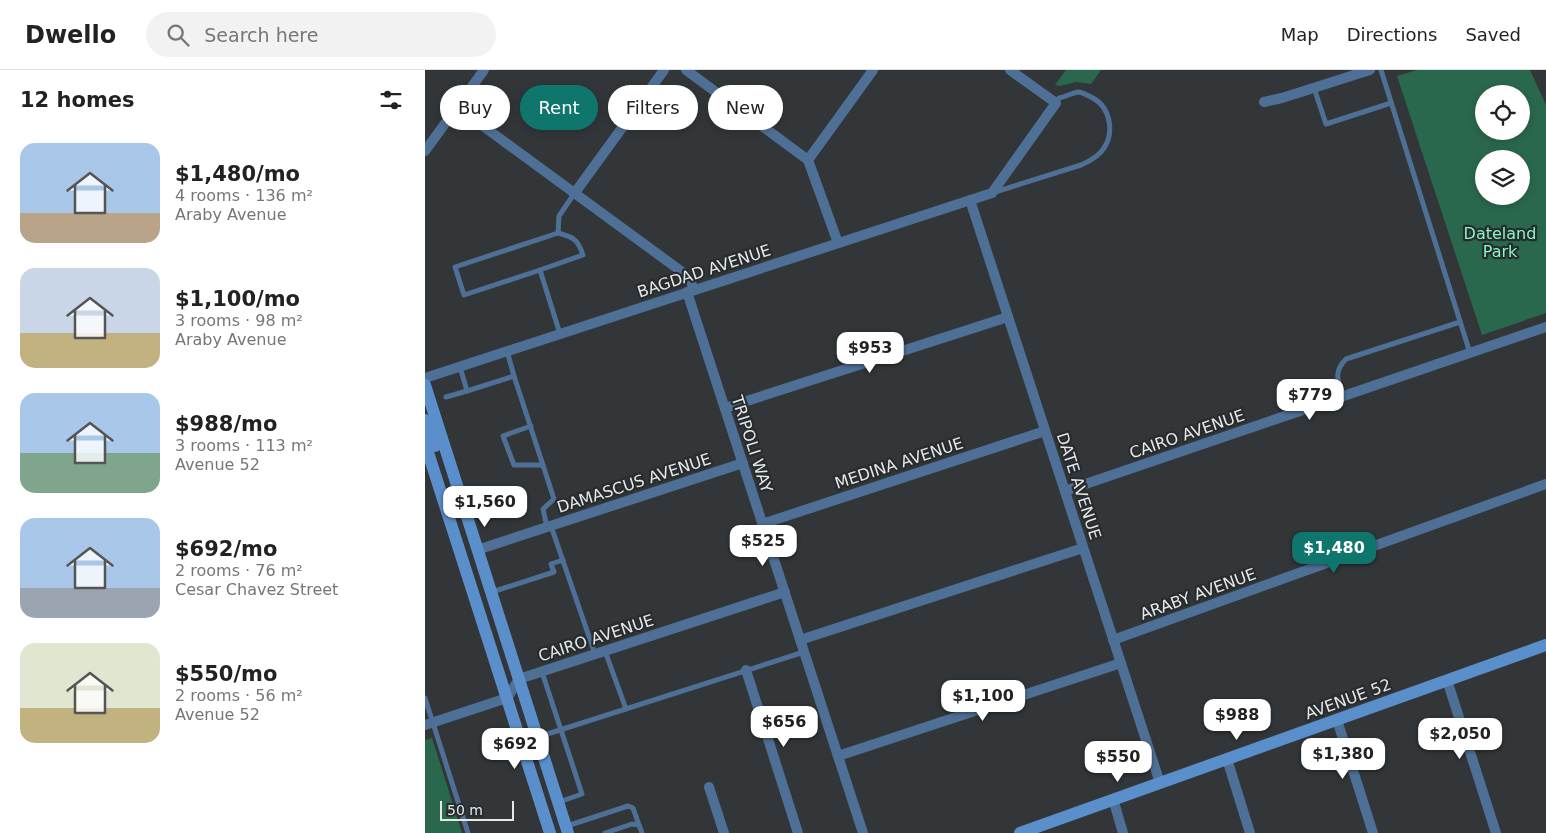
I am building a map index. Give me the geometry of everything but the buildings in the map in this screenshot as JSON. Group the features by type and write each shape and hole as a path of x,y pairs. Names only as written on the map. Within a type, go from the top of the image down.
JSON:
{"main road":[{"path":"425,385 567,829"},
{"path":"425,420 441,463 458,490"},
{"path":"425,443 550,833"},
{"name":"AVENUE 52","path":"1020,833 1546,645"}],"street":[{"path":"473,85 484,70"},
{"path":"574,194 664,70"},
{"path":"686,70 808,160 838,243"},
{"path":"808,160 873,70"},
{"path":"992,193 1057,103 1011,70"},
{"path":"1264,102 1283,98 1370,70"},
{"path":"425,151 440,130"},
{"name":"TRIPOLI WAY","path":"488,130 689,278 691,291 725,408 863,833"},
{"name":"BAGDAD AVENUE","path":"425,378 992,193"},
{"name":"DATE AVENUE","path":"970,200 1160,783"},
{"path":"725,408 1008,317"},
{"name":"CAIRO AVENUE","path":"1065,491 1546,327"},
{"name":"MEDINA AVENUE","path":"762,524 1045,431"},
{"name":"DAMASCUS AVENUE","path":"477,550 743,463"},
{"name":"ARABY AVENUE","path":"1113,640 1546,484"},
{"path":"800,640 1083,548"},
{"name":"CAIRO AVENUE","path":"519,679 785,592"},
{"path":"838,756 1121,663"},
{"path":"746,670 798,833"},
{"path":"429,724 507,698 519,679"},
{"path":"1447,680 1496,833"},
{"path":"1337,720 1373,833"},
{"path":"1227,759 1250,833"},
{"path":"709,787 724,833"},
{"path":"1113,799 1123,833"}],"lane":[{"path":"1381,70 1470,353"},
{"path":"1314,88 1326,124 1391,103"},
{"path":"992,193 1081,165 1101,152 1109,137 1110,129 1107,115 1101,104 1089,96 1078,92 1059,98 1057,103"},
{"path":"559,233 559,216 574,194"},
{"path":"559,233 572,236 580,245 583,255 540,270 464,294 455,267 559,233"},
{"path":"540,270 560,334"},
{"path":"1343,396 1337,378 1339,366 1346,359 1461,322"},
{"path":"507,351 554,499 543,509 563,560 595,654"},
{"path":"460,366 467,391"},
{"path":"446,397 515,376"},
{"path":"531,426 503,436 514,465 543,465"},
{"path":"492,593 554,572 551,564 563,560"},
{"path":"605,651 626,709"},
{"path":"537,738 804,652"},
{"path":"542,672 582,794 559,802"},
{"path":"425,698 429,724 467,833"},
{"path":"567,829 628,806 633,808 642,833"},
{"path":"605,833 632,824 639,825"}],"green space":[{"path":"1066,70 1101,70 1091,84 1076,82 1060,86 1055,85"},
{"name":"Dateland Park","path":"1417,70 1530,70 1546,105 1546,313 1482,335 1397,76"},
{"path":"432,738 462,833 425,833 425,740"}]}
